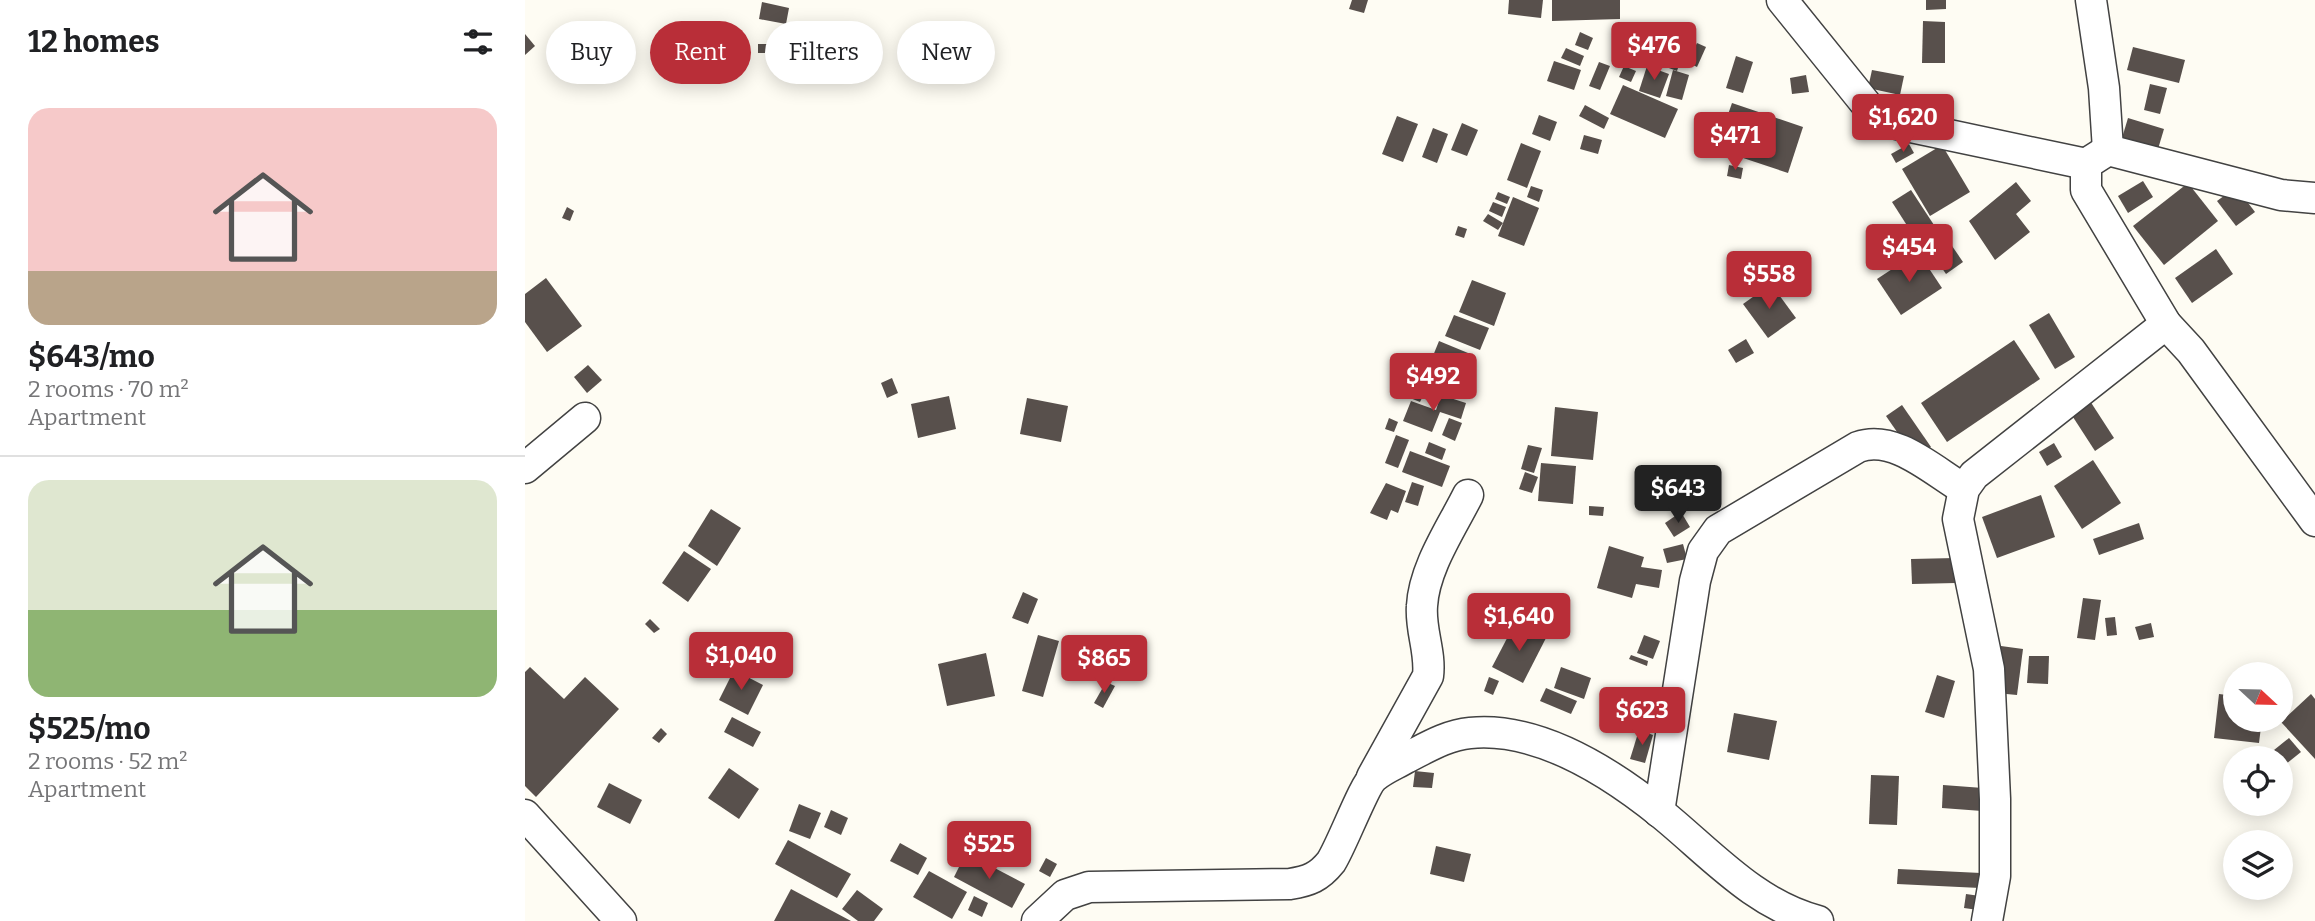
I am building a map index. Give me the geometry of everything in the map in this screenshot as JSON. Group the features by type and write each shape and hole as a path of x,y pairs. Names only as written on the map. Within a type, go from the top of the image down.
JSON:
{"street":[{"path":"1782,0 1874,114 1897,124 2097,157 2281,195 2315,198"},
{"path":"2091,0 2104,88 2097,157 2086,190 2167,324 2191,351 2315,521"},
{"path":"1987,921 1995,876 1995,799 1989,670 1958,519 1963,489 1974,475 2167,324"},
{"path":"525,468 585,418"},
{"path":"1659,812 1695,581 1703,551 1718,530 1858,447 1871,443 1885,443 1898,449 1963,489"},
{"path":"1037,921 1065,895 1089,887 1290,884 1308,881 1322,873 1343,843 1372,778 1428,676 1430,658 1422,605 1438,554 1468,495"},
{"path":"1372,778 1433,743 1470,733 1511,736 1545,743 1588,764 1659,812 1756,893 1783,908 1818,921"},
{"path":"525,815 621,921"}],"building":[{"path":"1352,0 1368,0 1364,13 1349,9"},
{"path":"1509,0 1543,0 1541,18 1508,14"},
{"path":"1552,0 1620,0 1620,19 1552,21"},
{"path":"1926,0 1946,0 1946,9 1926,10"},
{"path":"762,2 789,8 787,21 759,19"},
{"path":"1923,21 1945,22 1945,63 1922,63"},
{"path":"1580,32 1593,38 1588,50 1575,45"},
{"path":"1631,32 1645,37 1641,49 1626,43"},
{"path":"525,34 535,46 525,55"},
{"path":"1649,35 1661,39 1653,59 1642,54"},
{"path":"1681,36 1695,41 1691,50 1678,44"},
{"path":"1662,42 1684,51 1677,71 1655,63"},
{"path":"1697,43 1706,47 1697,67 1687,62"},
{"path":"758,44 765,44 765,53 758,53"},
{"path":"2133,47 2185,60 2179,83 2127,70"},
{"path":"1566,48 1584,56 1580,66 1561,58"},
{"path":"1627,51 1641,56 1637,66 1623,61"},
{"path":"1736,56 1753,62 1743,93 1726,88"},
{"path":"1554,61 1581,70 1574,90 1547,81"},
{"path":"1599,62 1610,66 1600,90 1589,86"},
{"path":"1624,66 1636,71 1631,82 1619,77"},
{"path":"1647,66 1669,74 1660,98 1639,91"},
{"path":"1673,70 1689,75 1682,100 1666,96"},
{"path":"1872,70 1904,76 1900,95 1868,88"},
{"path":"1806,75 1809,92 1792,94 1790,78"},
{"path":"2150,84 2167,88 2160,114 2144,110"},
{"path":"1623,85 1678,109 1665,138 1610,114"},
{"path":"1732,103 1803,127 1788,173 1716,149"},
{"path":"1585,105 1609,118 1604,129 1579,116"},
{"path":"1539,115 1557,122 1550,141 1532,134"},
{"path":"1397,116 1418,124 1403,162 1382,154"},
{"path":"2128,118 2164,129 2158,149 2122,138"},
{"path":"1462,123 1478,130 1467,156 1451,150"},
{"path":"1433,128 1448,134 1437,163 1422,157"},
{"path":"1584,135 1602,140 1598,154 1580,149"},
{"path":"1521,143 1541,151 1527,188 1507,180"},
{"path":"1909,144 1914,153 1896,163 1891,154"},
{"path":"1942,145 1970,192 1930,216 1902,169"},
{"path":"1729,165 1743,168 1741,179 1727,176"},
{"path":"2143,181 2153,197 2128,213 2118,196"},
{"path":"2016,182 2031,201 2016,214 2030,232 1995,260 1969,221"},
{"path":"2188,183 2218,221 2164,265 2133,226"},
{"path":"1531,186 1543,190 1539,202 1527,197"},
{"path":"2236,187 2255,212 2236,226 2217,201"},
{"path":"1911,190 1934,225 1915,238 1892,202"},
{"path":"1498,192 1510,197 1507,204 1495,199"},
{"path":"1513,197 1539,208 1524,246 1498,236"},
{"path":"1493,202 1506,207 1502,217 1489,211"},
{"path":"567,207 574,211 570,221 562,218"},
{"path":"1488,214 1503,223 1498,230 1483,221"},
{"path":"1458,226 1467,229 1464,238 1455,235"},
{"path":"1948,240 1963,262 1946,274 1931,252"},
{"path":"2216,249 2233,274 2192,303 2175,278"},
{"path":"1918,252 1942,288 1901,315 1877,279"},
{"path":"546,278 582,326 547,352 525,322 525,294"},
{"path":"1472,280 1506,293 1494,326 1459,312"},
{"path":"1771,284 1796,318 1768,338 1743,304"},
{"path":"2049,313 2075,357 2055,369 2029,325"},
{"path":"1454,315 1489,328 1480,350 1445,336"},
{"path":"1746,339 1754,353 1736,363 1728,350"},
{"path":"2014,340 2040,379 1947,442 1921,403"},
{"path":"1439,341 1468,353 1454,389 1424,378"},
{"path":"588,365 602,380 587,393 574,377"},
{"path":"892,378 898,393 887,398 881,383"},
{"path":"1412,378 1435,391 1431,401 1422,398 1420,402 1405,396"},
{"path":"1441,395 1466,403 1461,419 1440,412 1432,432 1403,421 1411,401 1436,410"},
{"path":"949,396 956,429 918,438 911,404"},
{"path":"1027,398 1068,406 1061,442 1020,434"},
{"path":"2090,401 2114,438 2095,451 2071,414"},
{"path":"1902,405 1931,447 1915,458 1886,416"},
{"path":"1555,407 1598,412 1593,460 1551,456"},
{"path":"1389,418 1398,422 1394,432 1385,429"},
{"path":"1449,418 1462,423 1455,441 1442,435"},
{"path":"1396,435 1409,440 1398,468 1385,463"},
{"path":"1429,442 1446,449 1442,460 1425,453"},
{"path":"2054,443 2062,457 2047,466 2039,452"},
{"path":"1528,445 1542,448 1534,473 1521,469"},
{"path":"1410,451 1450,466 1442,487 1402,472"},
{"path":"2093,460 2121,503 2082,529 2054,486"},
{"path":"1541,463 1576,466 1573,504 1538,501"},
{"path":"1525,472 1538,477 1532,493 1519,489"},
{"path":"1412,482 1424,486 1418,506 1405,502"},
{"path":"1386,483 1406,491 1398,513 1391,510 1387,520 1370,513"},
{"path":"2041,495 2055,537 1997,558 1982,517"},
{"path":"1589,506 1604,507 1603,516 1589,515"},
{"path":"711,509 741,528 717,566 688,546"},
{"path":"1681,512 1690,527 1674,537 1665,523"},
{"path":"2139,523 2144,539 2099,555 2093,539"},
{"path":"1683,544 1687,559 1667,563 1663,549"},
{"path":"1609,546 1644,557 1641,567 1662,570 1659,588 1636,584 1632,598 1597,588"},
{"path":"684,551 711,569 688,602 662,583"},
{"path":"1955,558 1956,583 1912,584 1911,559"},
{"path":"1023,592 1038,599 1028,624 1012,618"},
{"path":"2083,598 2101,600 2095,640 2077,638"},
{"path":"2115,617 2117,635 2107,636 2105,618"},
{"path":"650,619 660,629 654,633 645,624"},
{"path":"1515,623 1546,638 1523,683 1492,667"},
{"path":"2151,623 2154,637 2139,640 2135,627"},
{"path":"1038,635 1059,641 1043,697 1022,691"},
{"path":"1644,635 1660,641 1653,659 1637,653"},
{"path":"2001,646 2023,649 2017,695 1996,693"},
{"path":"986,653 995,696 947,706 938,664"},
{"path":"1631,655 1648,661 1647,666 1629,659"},
{"path":"2029,656 2049,656 2048,684 2027,683"},
{"path":"530,667 564,699 585,677 619,709 536,797 525,786 525,672"},
{"path":"1561,667 1591,678 1584,699 1554,688"},
{"path":"734,670 763,685 748,715 719,700"},
{"path":"1937,675 1955,681 1944,718 1925,712"},
{"path":"1489,677 1499,681 1493,695 1484,691"},
{"path":"1106,682 1115,686 1103,708 1094,703"},
{"path":"1546,688 1577,701 1571,714 1540,701"},
{"path":"2219,694 2223,694 2223,732 2260,732 2259,743 2214,738"},
{"path":"2311,694 2315,699 2315,759 2290,732 2293,732 2293,711"},
{"path":"1613,698 1640,708 1632,729 1605,719"},
{"path":"1734,713 1777,721 1769,760 1727,752"},
{"path":"732,717 761,732 753,747 724,732"},
{"path":"661,728 667,734 659,743 652,738"},
{"path":"1639,730 1653,735 1645,763 1630,759"},
{"path":"2289,738 2301,752 2293,758 2293,746 2279,746"},
{"path":"729,768 759,789 739,819 708,798"},
{"path":"1415,771 1434,773 1432,788 1413,787"},
{"path":"1871,775 1899,776 1897,825 1869,824"},
{"path":"609,783 642,800 630,824 597,807"},
{"path":"1943,785 1983,788 1982,811 1942,808"},
{"path":"799,804 821,813 810,839 789,831"},
{"path":"831,810 848,818 841,835 824,827"},
{"path":"788,840 851,874 837,898 775,864"},
{"path":"900,843 927,858 918,875 890,861"},
{"path":"1436,846 1471,854 1464,882 1430,874"},
{"path":"966,853 1025,884 1012,908 954,877"},
{"path":"1046,858 1057,864 1050,877 1039,871"},
{"path":"1898,869 1981,873 1980,888 1897,884"},
{"path":"929,871 967,892 952,919 913,897"},
{"path":"791,889 851,921 774,921"},
{"path":"857,890 883,909 874,921 858,921 842,909"},
{"path":"1966,894 1980,896 1978,910 1964,908"},
{"path":"974,896 988,903 982,917 968,910"}]}
